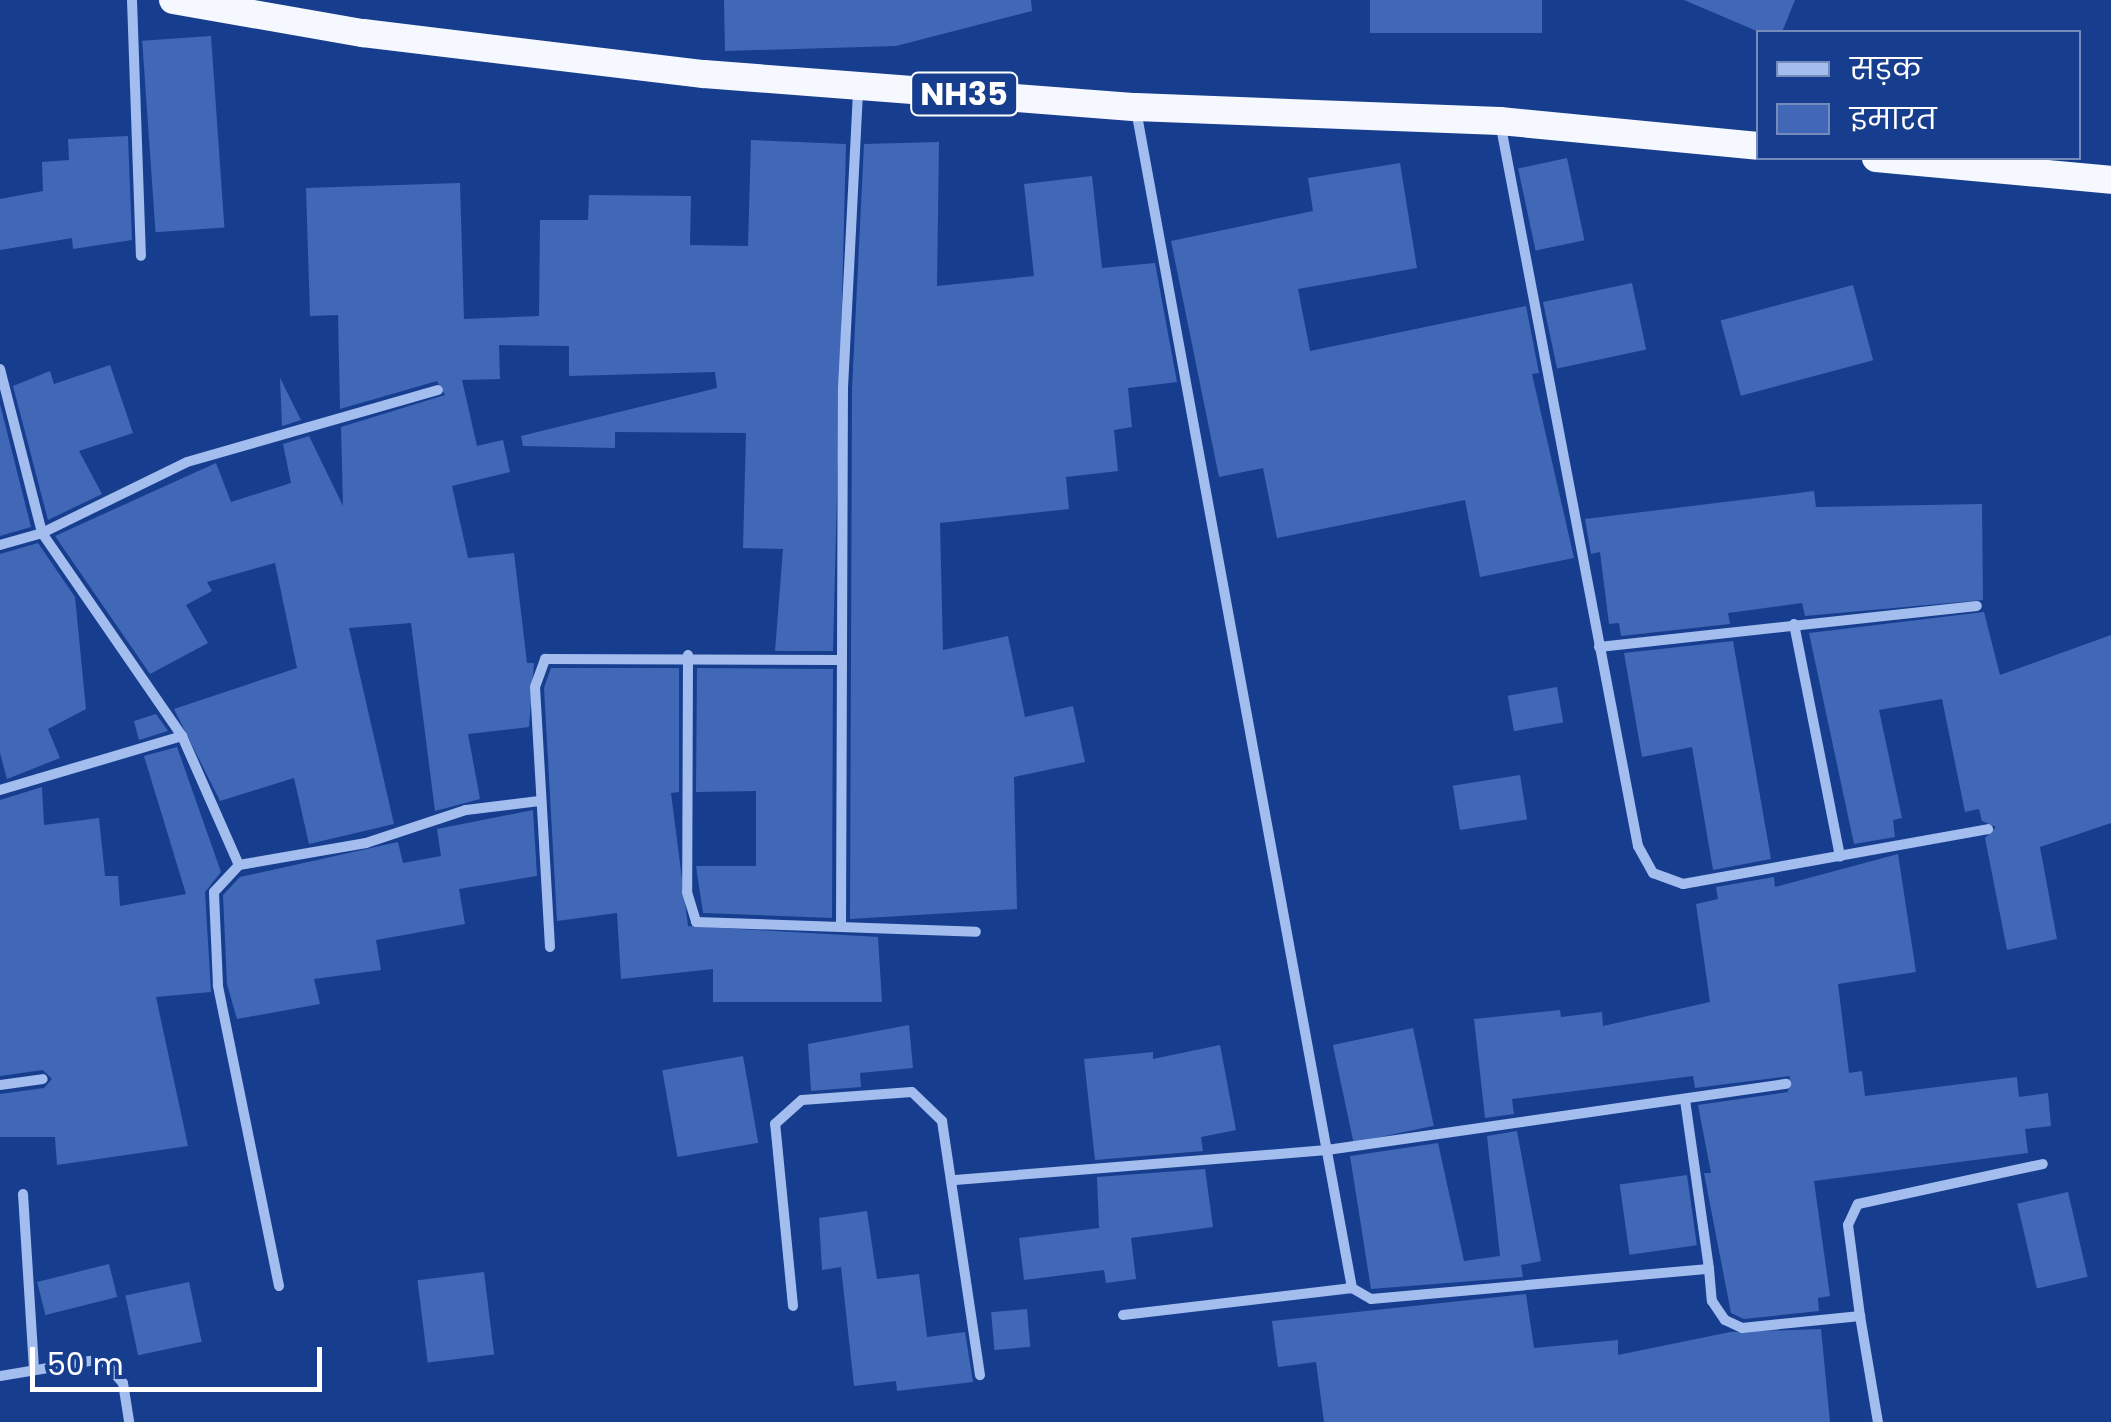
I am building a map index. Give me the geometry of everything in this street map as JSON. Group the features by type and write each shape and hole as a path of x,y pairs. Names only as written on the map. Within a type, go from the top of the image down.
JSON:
{"highway":[{"name":"NH35","path":"173,0 363,34 858,86 1136,107 1500,121 1756,146"},
{"path":"1897,160 2111,180"}],"street":[{"path":"132,0 141,256"},
{"path":"841,927 837,660 858,86"},
{"path":"1136,107 1352,1288"},
{"path":"1500,121 1638,846 1653,873 1683,884 1988,828"},
{"path":"0,369 42,534 182,736 239,865"},
{"path":"0,545 42,534 188,462 438,390"},
{"path":"1599,648 1976,606"},
{"path":"1794,624 1840,856"},
{"path":"550,947 535,687 545,659 688,656 837,660"},
{"path":"688,656 688,910 712,926 976,932"},
{"path":"0,790 182,736"},
{"path":"280,1286 218,986 214,892 239,865 366,843 466,810 539,801"},
{"path":"0,1084 42,1079"},
{"path":"955,1180 1328,1150 1786,1084"},
{"path":"793,1306 774,1147 784,1110 802,1100 912,1092 942,1121 955,1180 980,1375"},
{"path":"1685,1100 1712,1300 1725,1320 1742,1328 1860,1316"},
{"path":"1878,1422 1848,1224 1858,1204 2042,1164"},
{"path":"23,1194 34,1370"},
{"path":"1122,1315 1352,1288 1371,1299 1709,1269"},
{"path":"0,1376 102,1359 122,1383 129,1422"}],"building":[{"path":"724,0 1031,0 1032,11 896,46 725,51"},
{"path":"1370,0 1542,0 1542,33 1370,33"},
{"path":"1684,0 1795,0 1783,30 1756,31"},
{"path":"211,36 224,228 156,232 142,41"},
{"path":"128,136 132,240 73,249 72,238 0,250 0,199 43,191 42,162 69,160 68,139"},
{"path":"751,140 846,144 833,651 775,651 783,549 743,548 746,433 615,432 615,448 523,446 521,436 717,388 715,372 569,376 569,346 499,345 500,379 462,380 477,446 503,440 510,472 452,486 468,558 514,553 527,663 534,663 529,727 468,734 480,799 435,811 411,623 349,628 394,824 309,844 294,778 220,801 174,709 297,668 275,563 207,582 212,591 186,605 208,643 150,674 55,536 216,463 231,502 291,483 283,444 309,436 343,506 341,427 445,395 437,381 340,409 338,315 310,316 306,188 460,183 464,319 539,316 540,220 588,220 589,195 691,196 690,245 748,246"},
{"path":"939,142 937,286 1034,276 1024,184 1092,176 1102,268 1155,263 1177,382 1128,388 1132,427 1114,430 1118,471 1066,477 1069,509 940,523 943,650 1008,636 1025,717 1073,706 1085,762 1014,777 1017,909 850,919 852,388 864,144"},
{"path":"1567,158 1584,240 1536,251 1518,168"},
{"path":"1400,163 1417,268 1298,289 1310,351 1526,306 1539,373 1532,374 1574,558 1480,577 1465,500 1277,538 1263,468 1219,477 1171,241 1313,211 1308,178"},
{"path":"1632,283 1646,350 1557,368 1543,302"},
{"path":"1853,285 1873,360 1741,396 1721,320"},
{"path":"110,365 133,433 79,451 102,494 48,520 13,386 50,371 54,384"},
{"path":"280,378 301,420 282,426"},
{"path":"0,404 31,527 0,536"},
{"path":"1814,491 1816,507 1982,504 1983,600 1805,616 1802,603 1728,613 1730,624 1621,636 1619,623 1609,624 1600,552 1591,554 1585,519"},
{"path":"38,543 75,597 86,709 48,729 60,758 7,779 0,753 0,554"},
{"path":"1984,612 2000,675 2111,635 2111,823 2040,847 2057,939 2007,950 1985,838 1996,827 1982,821 1979,809 1965,812 1942,699 1879,710 1902,818 1893,820 1895,837 1854,844 1809,633"},
{"path":"1733,641 1771,859 1713,870 1692,747 1642,757 1624,653"},
{"path":"551,668 679,668 679,792 671,793 688,926 878,937 882,1002 713,1002 713,969 621,979 617,913 557,921 544,688"},
{"path":"697,668 833,669 832,918 703,913 696,866 756,866 756,791 696,792"},
{"path":"1557,687 1563,722 1514,731 1508,696"},
{"path":"156,714 168,731 139,740 134,721"},
{"path":"177,747 221,872 205,892 211,992 156,997 188,1146 57,1165 55,1137 0,1137 0,1094 44,1088 52,1079 43,1070 0,1076 0,800 42,787 44,825 99,818 105,876 118,876 120,906 186,894 144,756"},
{"path":"1520,775 1527,819 1460,830 1453,786"},
{"path":"533,810 537,876 459,889 465,924 376,940 381,970 314,979 320,1004 237,1019 227,984 223,895 240,877 398,842 403,863 441,856 437,829"},
{"path":"1898,854 1916,972 1838,984 1849,1073 1862,1071 1865,1096 2017,1077 2019,1097 2048,1093 2051,1126 2025,1129 2028,1153 1814,1181 1830,1296 1818,1298 1819,1311 1744,1319 1731,1313 1704,1173 1711,1173 1698,1105 1788,1092 1790,1076 1695,1088 1693,1076 1512,1099 1514,1114 1485,1118 1474,1019 1560,1010 1561,1017 1602,1012 1603,1026 1710,1002 1696,904 1718,899 1716,887 1774,877 1775,887"},
{"path":"909,1025 913,1068 860,1073 861,1087 811,1091 808,1044"},
{"path":"1413,1028 1434,1126 1354,1143 1333,1045"},
{"path":"1220,1045 1236,1130 1201,1137 1203,1151 1095,1160 1084,1059 1153,1052 1153,1059"},
{"path":"743,1056 758,1143 678,1157 662,1070"},
{"path":"1517,1131 1541,1261 1521,1265 1523,1277 1371,1289 1350,1156 1438,1143 1464,1261 1500,1256 1487,1136"},
{"path":"1205,1169 1213,1227 1131,1238 1136,1279 1106,1283 1104,1270 1024,1280 1019,1238 1099,1228 1097,1177"},
{"path":"1687,1175 1697,1245 1630,1255 1620,1184"},
{"path":"2068,1192 2088,1277 2037,1288 2017,1204"},
{"path":"867,1211 877,1279 919,1274 927,1337 965,1332 973,1382 897,1391 896,1381 854,1386 841,1267 822,1270 819,1218"},
{"path":"109,1264 117,1297 45,1315 37,1282"},
{"path":"484,1272 494,1354 428,1363 417,1280"},
{"path":"189,1282 202,1342 138,1355 125,1296"},
{"path":"1526,1294 1534,1348 1618,1340 1618,1355 1730,1332 1821,1329 1830,1422 1324,1422 1316,1362 1278,1367 1272,1321"},
{"path":"1027,1309 1030,1347 994,1350 991,1312"}]}
